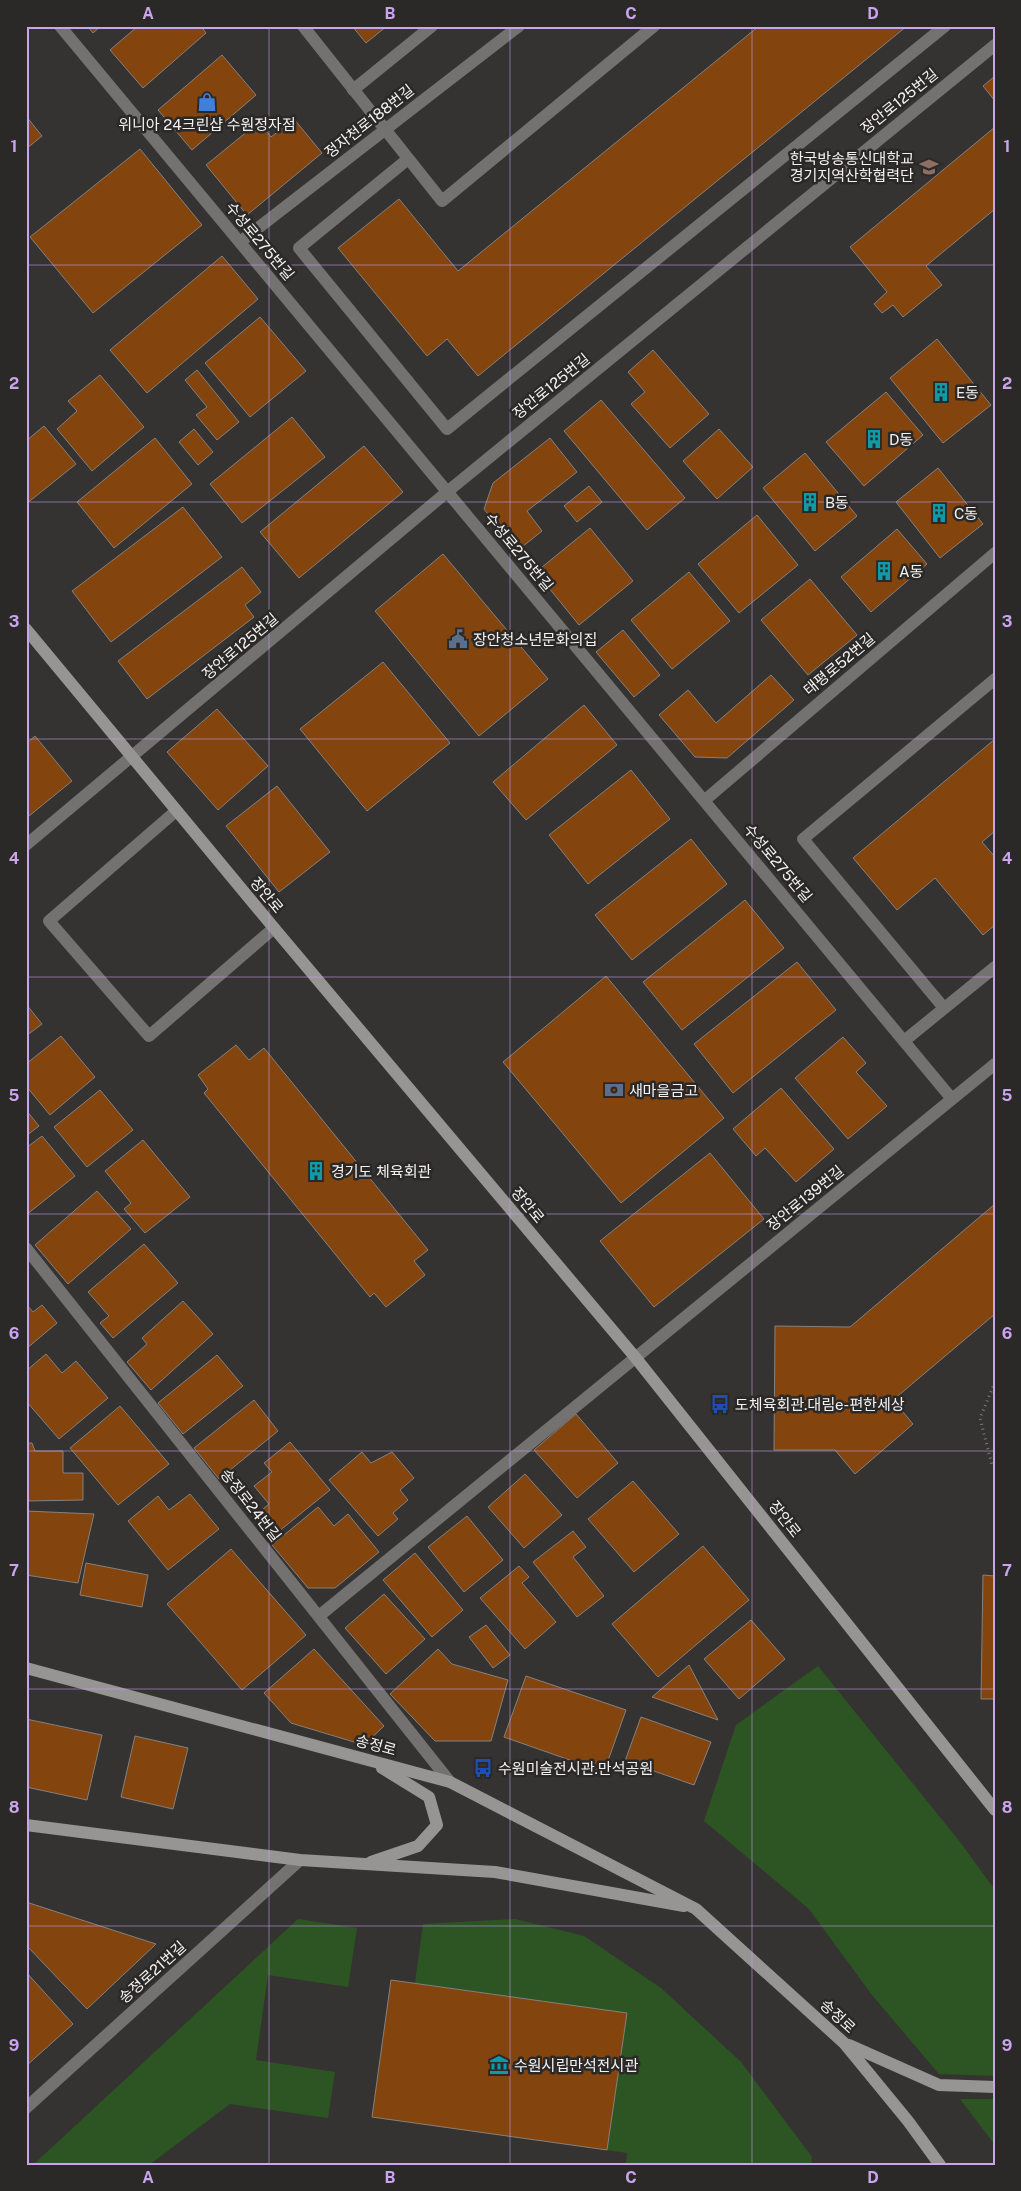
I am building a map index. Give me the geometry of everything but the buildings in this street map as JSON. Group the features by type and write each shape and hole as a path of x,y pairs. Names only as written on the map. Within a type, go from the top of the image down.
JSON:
{"main road":[{"name":"장안로","path":"26,629 176,811 635,1357 995,1810"},
{"name":"송정로","path":"26,1668 450,1782 696,1908 844,2043 908,2121 940,2165"},
{"path":"366,1864 418,1846 437,1826 430,1797 370,1760"},
{"path":"26,1825 300,1860 495,1872 696,1908"},
{"path":"844,2043 939,2086 995,2086"}],"street":[{"name":"수성로275번길","path":"60,26 952,1099"},
{"path":"303,26 442,201 653,27"},
{"path":"353,90 432,26"},
{"name":"정자천로188번길","path":"240,242 519,26"},
{"path":"408,159 299,248 447,429 945,26"},
{"name":"장안로125번길","path":"26,845 447,492 995,44"},
{"name":"태평로52번길","path":"705,800 995,553"},
{"path":"944,1008 802,839 995,679"},
{"path":"176,811 49,921 149,1036 274,928"},
{"path":"904,1041 995,967"},
{"name":"장안로139번길","path":"318,1616 995,1064"},
{"name":"송정로24번길","path":"26,1248 450,1782"},
{"name":"송정로21번길","path":"26,2108 300,1860"}],"path":[{"path":"995,1382 980,1418 992,1465 995,1466"}],"green space":[{"path":"818,1666 960,1842 995,1890 995,2076 939,2074 872,1995 809,1909 704,1821 736,1725"},
{"path":"298,1919 357,1928 348,1987 268,1975 256,2060 335,2072 328,2118 230,2104 149,2165 33,2165"},
{"path":"515,1919 584,1936 661,1988 741,2062 812,2157 811,2165 626,2165 627,2153 607,2150 627,2013 415,1983 423,1924"},
{"path":"960,2099 995,2099 995,2145"}],"place":[{"name":"위니아 24크린샵 수원정자점","path":"207,102"},
{"name":"한국방송통신대학교 경기지역산학협력단","path":"929,167"},
{"name":"E동","path":"941,392"},
{"name":"D동","path":"874,439"},
{"name":"B동","path":"810,502"},
{"name":"C동","path":"939,513"},
{"name":"A동","path":"884,571"},
{"name":"장안청소년문화의집","path":"458,639"},
{"name":"새마을금고","path":"614,1090"},
{"name":"경기도 체육회관","path":"316,1171"},
{"name":"도체육회관.대림e-편한세상","path":"720,1404"},
{"name":"수원미술전시관.만석공원","path":"483,1768"},
{"name":"수원시립만석전시관","path":"499,2065"}]}
